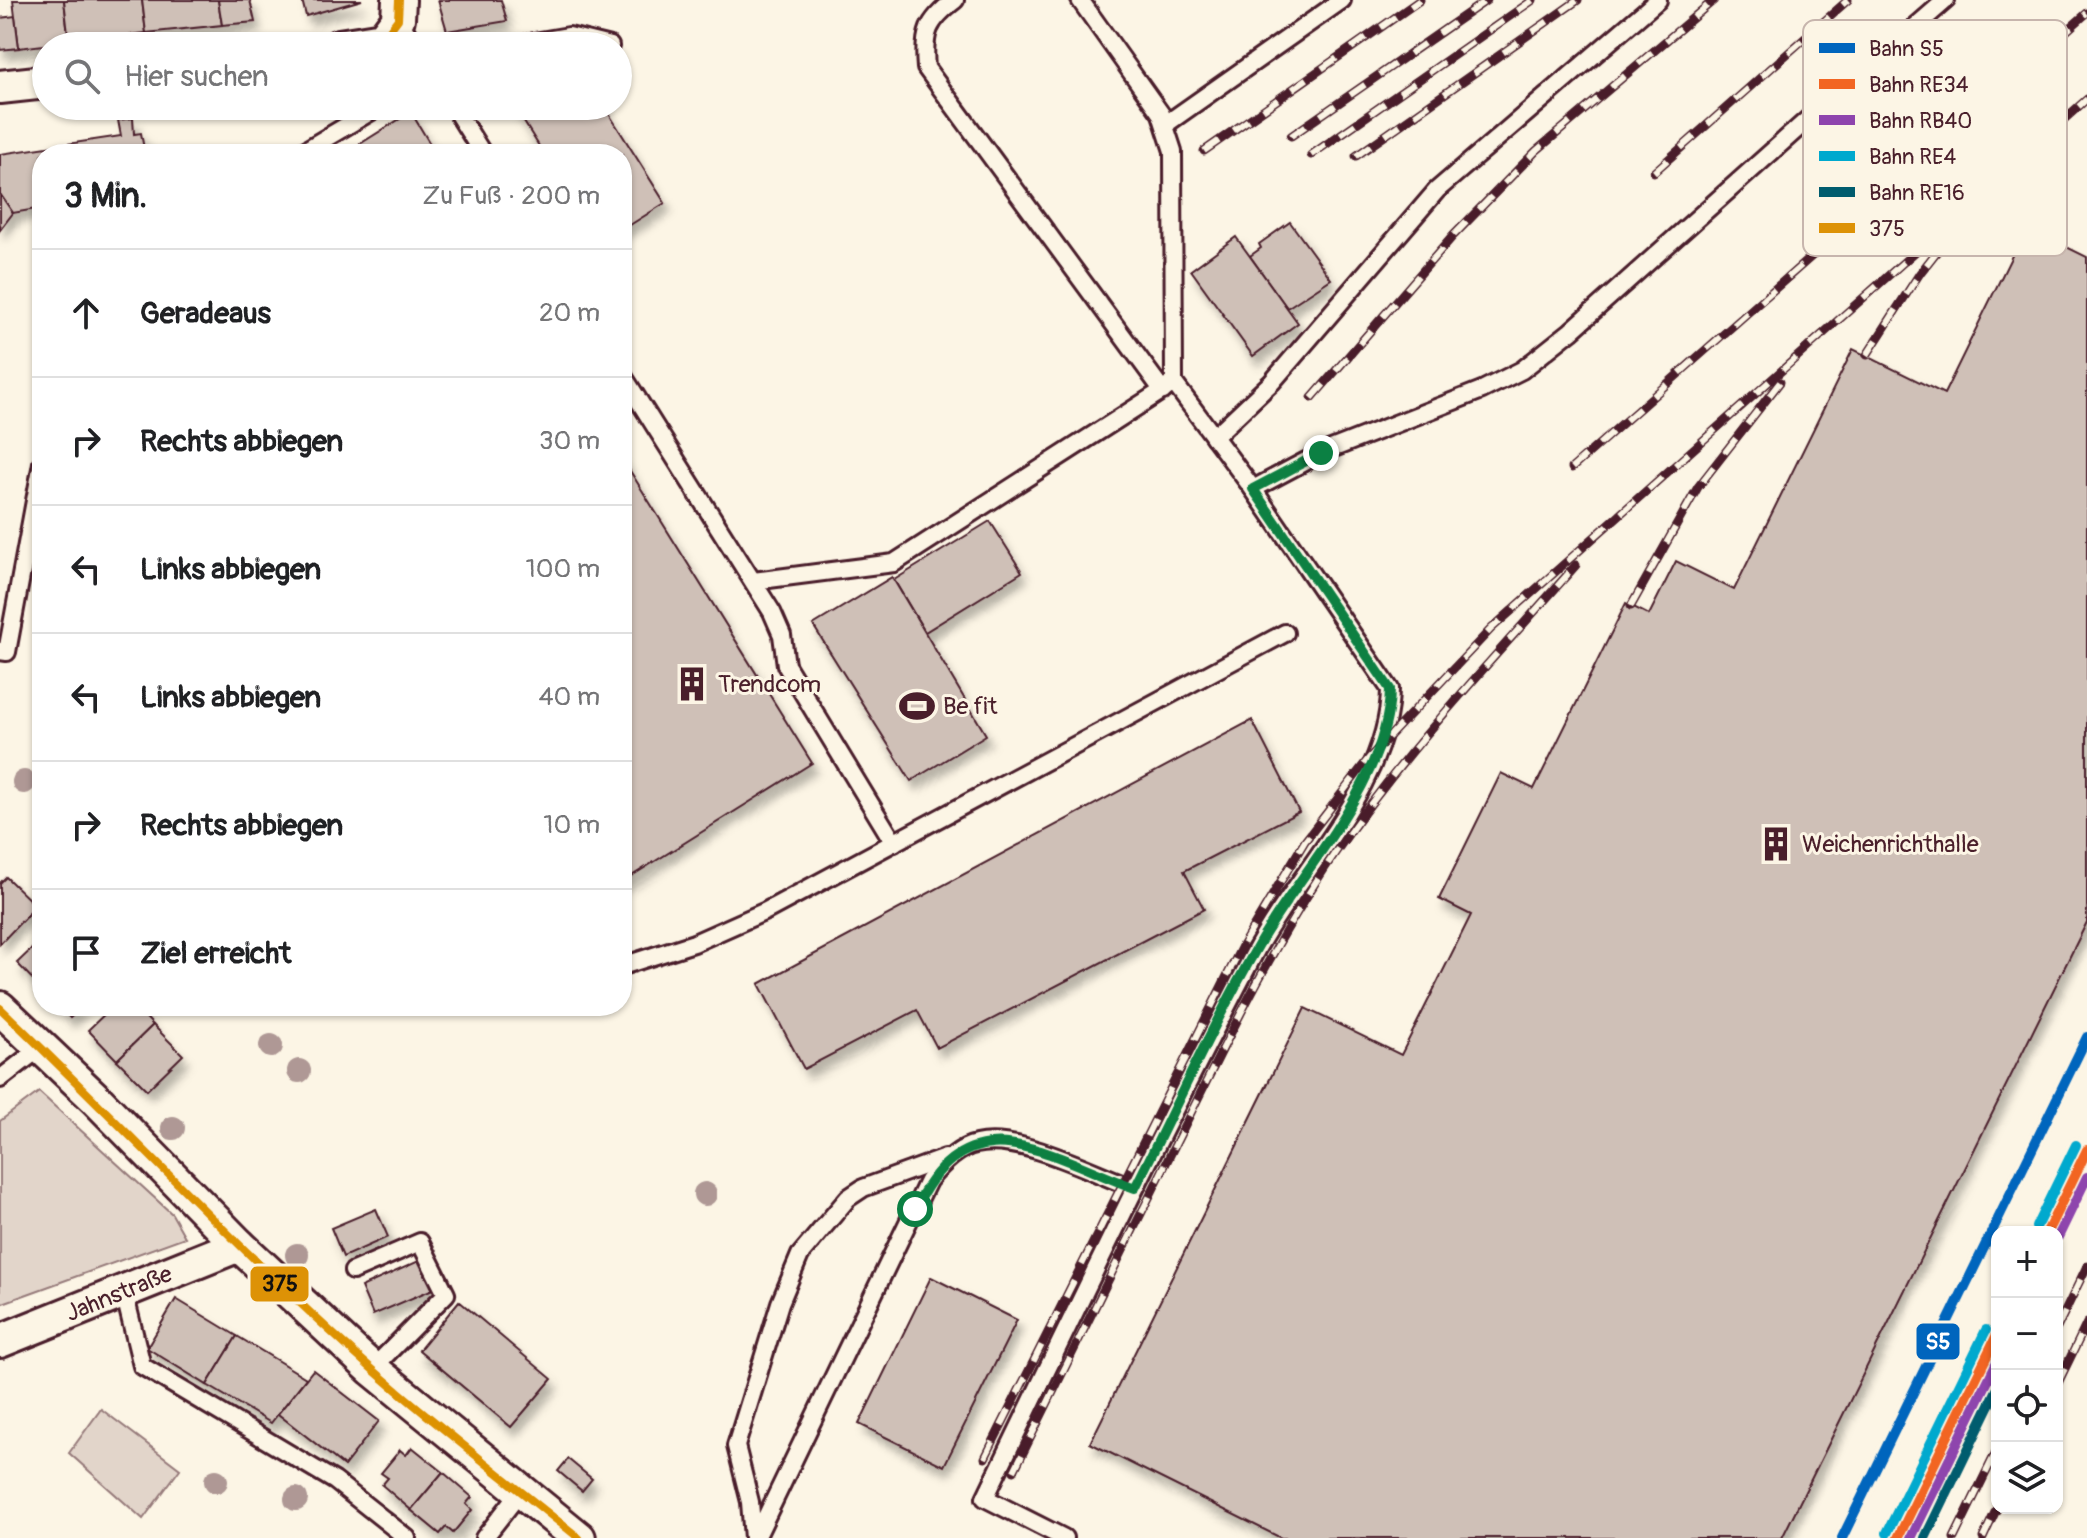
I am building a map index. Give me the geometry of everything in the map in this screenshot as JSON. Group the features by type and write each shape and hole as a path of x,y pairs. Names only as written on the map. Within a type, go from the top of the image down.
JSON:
{"street":[{"path":"387,32 399,10"},
{"path":"0,87 32,84"},
{"path":"0,1008 96,1099 239,1245 372,1369 579,1538"},
{"name":"Jahnstraße","path":"0,1341 239,1245"}],"lane":[{"path":"955,0 933,16 924,45 926,68 1168,387 1214,437 1253,489 1390,689 1390,718 1369,777 1259,944 1135,1188 985,1498 1064,1538"},
{"path":"1080,0 1166,124 1175,176 1168,387"},
{"path":"1166,124 1342,0"},
{"path":"1214,437 1272,382 1437,190 1658,0"},
{"path":"1923,20 1946,0"},
{"path":"399,10 409,32"},
{"path":"316,144 356,120"},
{"path":"462,120 477,144"},
{"path":"1253,489 1321,453 1482,390 1522,370 1803,125"},
{"path":"753,581 894,563 1168,387"},
{"path":"632,390 753,581 782,635 786,665 894,843"},
{"path":"0,651 7,652 32,517"},
{"path":"632,963 694,943 766,911 1285,633"},
{"path":"0,1079 40,1048"},
{"path":"754,1538 750,1502 736,1446 780,1303 800,1255 848,1198 863,1188 976,1144 998,1142 1032,1149 1135,1188"},
{"path":"754,1538 928,1181 939,1167 961,1151"},
{"path":"353,1271 420,1242 446,1294 372,1369"},
{"path":"124,1292 142,1366 335,1481 407,1538"},
{"path":"484,1538 521,1491"}],"shaded area":[{"path":"39,1092 172,1214 185,1237 0,1304 0,1121"},
{"path":"101,1409 180,1469 143,1519 69,1453"}],"building":[{"path":"13,0 64,0 68,32 32,32 32,46 19,48"},
{"path":"64,0 142,0 146,32 68,32"},
{"path":"142,0 218,0 222,25 146,32"},
{"path":"218,0 250,0 255,22 222,25"},
{"path":"302,0 362,0 306,16"},
{"path":"438,0 501,0 507,21 447,31"},
{"path":"15,16 19,48 0,50 0,18"},
{"path":"118,120 133,120 134,134 141,133 143,144 67,144 121,136"},
{"path":"398,120 416,120 430,144 360,144"},
{"path":"523,120 613,120 628,144 538,144"},
{"path":"32,149 32,210 13,213 0,194 0,154"},
{"path":"632,151 665,203 632,224"},
{"path":"0,194 13,213 0,230"},
{"path":"1290,222 1331,279 1287,308 1250,256 1261,248 1259,244"},
{"path":"1236,237 1298,323 1253,356 1191,270"},
{"name":"Weichenrichthalle","path":"2067,247 2087,257 2087,922 1782,1538 1281,1538 1090,1443 1305,1008 1401,1055 1471,915 1439,899 1501,773 1534,789 1626,603 1649,615 1676,561 1734,590 1853,349 1944,394 2012,256 2067,256"},
{"name":"Trendcom","path":"632,474 812,763 632,876"},
{"path":"990,521 1022,572 925,632 894,580"},
{"name":"Be fit","path":"892,577 986,735 911,781 813,625"},
{"path":"1252,720 1299,812 1184,871 1204,909 937,1048 917,1010 804,1069 759,984"},
{"path":"6,877 32,902 32,910 0,944 0,883"},
{"path":"32,949 32,979 17,963"},
{"path":"103,1016 144,1016 153,1025 117,1060 88,1030"},
{"path":"153,1025 183,1055 147,1090 117,1060"},
{"path":"376,1209 388,1237 343,1257 331,1228"},
{"path":"421,1260 433,1289 373,1315 361,1287"},
{"path":"931,1277 1017,1320 944,1466 859,1424"},
{"path":"176,1299 237,1336 207,1385 147,1348"},
{"path":"459,1301 552,1379 511,1427 419,1350"},
{"path":"237,1336 306,1378 271,1423 207,1385"},
{"path":"313,1370 379,1421 344,1466 278,1414"},
{"path":"412,1447 443,1472 411,1510 382,1485 388,1478 381,1473 400,1450 406,1455"},
{"path":"568,1459 592,1479 582,1491 558,1471"},
{"path":"443,1472 472,1497 466,1504 472,1510 453,1533 446,1527 440,1534 411,1510"}],"railway":[{"path":"1204,151 1420,0"},
{"path":"1291,136 1487,0"},
{"path":"1311,155 1533,0"},
{"path":"1356,156 1578,0"},
{"path":"1312,398 1453,236 1536,151 1714,0"},
{"path":"1825,20 1848,0"},
{"path":"2067,31 2087,13"},
{"path":"1654,172 1803,40"},
{"path":"2067,117 2087,99"},
{"path":"1572,468 1812,256"},
{"path":"985,1458 1242,946 1305,841 1369,758 1491,629 1910,256"},
{"path":"1867,355 1933,256"},
{"path":"1631,606 1698,487 1780,382"},
{"path":"1014,1471 1231,1033 1312,888 1362,815 1421,741 1576,565"},
{"path":"2063,1316 2087,1266"},
{"path":"2063,1373 2087,1323"},
{"path":"1954,1538 1991,1462"},
{"path":"1983,1538 1994,1514"}],"rail line":[{"name":"S5","path":"1842,1538 2087,1037"},
{"name":"RE4","path":"2036,1226 2076,1145"},
{"name":"RE34","path":"2050,1226 2087,1150"},
{"name":"RB40","path":"2063,1227 2087,1177"},
{"name":"RE4","path":"1887,1533 1986,1330"},
{"name":"RE34","path":"1898,1538 1991,1347"},
{"name":"RB40","path":"1911,1538 1993,1370"},
{"name":"RE16","path":"1925,1538 1991,1402"}],"transit line":[{"name":"375","path":"388,32 398,19 399,0"},
{"name":"375","path":"0,1008 323,1325 422,1412 579,1538"}],"place":[{"name":"Trendcom","path":"692,684"},
{"name":"Be fit","path":"917,706"},
{"name":"Weichenrichthalle","path":"1776,844"}],"route":[{"path":"915,1209 928,1181 939,1167 976,1144 998,1142 1032,1149 1135,1188 1259,944 1369,777 1385,739 1390,718 1390,689 1253,489 1321,453"}]}
